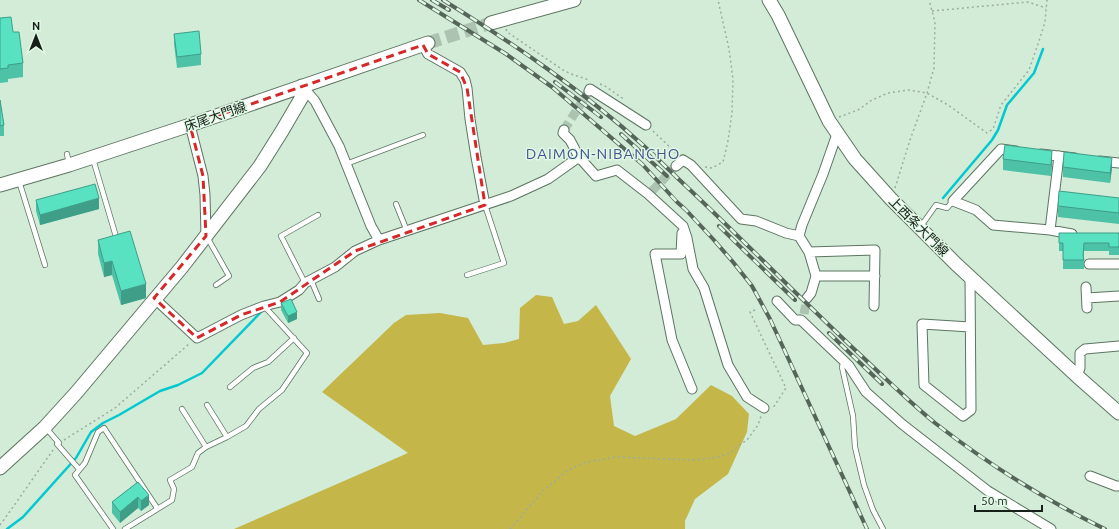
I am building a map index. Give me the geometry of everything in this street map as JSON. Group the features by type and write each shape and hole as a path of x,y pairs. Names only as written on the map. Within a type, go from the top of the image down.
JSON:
{"main road":[{"name":"上西条大門線","path":"769,0 778,15 829,121 855,158 891,199 970,277 1119,413"},
{"path":"496,22 566,1"},
{"name":"床尾大門線","path":"0,185 19,180 68,160 93,157 190,125 426,44"},
{"path":"1,464 45,426 82,387 154,298 182,267 268,154 303,95 302,86"}],"street":[{"path":"426,44 428,54 460,72 468,88 470,119 485,205"},
{"path":"302,86 315,101 339,146 371,226 379,240"},
{"path":"589,91 590,89 646,125"},
{"path":"190,125 203,176 206,195 206,236"},
{"path":"564,130 563,133 570,140 579,157 596,176 617,170 650,192 683,226 693,269 704,288 728,365 747,397 764,408"},
{"path":"807,298 811,293 816,276 808,252 799,236 802,224 824,174 837,134"},
{"path":"1083,235 993,224 976,210 953,201 1001,149 1119,163"},
{"path":"1050,230 1059,156"},
{"path":"154,298 197,338 241,315 264,306 280,302 299,290 308,282 334,268 355,251 379,240 511,196 548,179 579,157"},
{"path":"680,163 691,165 741,219 756,221 786,233 799,236"},
{"path":"683,226 681,254 655,254 672,340 692,389"},
{"path":"808,252 875,250 874,306"},
{"path":"1089,264 1119,264"},
{"path":"816,276 875,276"},
{"path":"970,277 971,410 963,416 924,385 922,324 970,327"},
{"path":"1086,287 1087,308"},
{"path":"1087,298 1119,296"},
{"path":"777,301 795,320 802,317 849,366 866,392 902,424 988,491 1052,529"},
{"path":"1077,376 1080,368 1080,353 1085,349 1119,346"},
{"path":"1090,476 1119,486"}],"lane":[{"path":"346,164 423,135"},
{"path":"93,157 118,240"},
{"path":"19,180 44,265"},
{"path":"920,228 936,205 947,208 953,201"},
{"path":"396,204 407,231"},
{"path":"467,275 504,263 485,205"},
{"path":"318,215 281,236 319,299"},
{"path":"206,236 229,276 216,285"},
{"path":"125,529 172,500 174,489 170,480 192,467 198,453 206,447 246,426 259,409 282,390 308,353 264,306"},
{"path":"230,387 253,368 268,362 294,338"},
{"path":"844,361 842,367 853,416 855,447 864,485 873,510 883,529"},
{"path":"207,405 227,437"},
{"path":"182,410 206,447"},
{"path":"45,426 79,469"},
{"path":"113,529 75,474 85,463 98,432 104,428 157,508"}],"path":[{"path":"691,165 712,168 723,162 728,141 732,113 733,79 729,49 718,0"},
{"path":"891,199 934,68 935,22 928,0"},
{"path":"829,121 858,110 872,100 888,93 908,90 927,93 948,105 987,133 993,129 1001,105 1029,70 1040,41 1045,22 1047,0"},
{"path":"932,11 1028,2 1046,8"},
{"path":"496,22 507,32 563,70 591,81"},
{"path":"598,83 629,102"},
{"path":"646,125 662,138 680,163"},
{"path":"510,529 543,491 568,470 583,463 615,457 694,460 719,457 730,453 747,440 758,425 764,408 774,408 786,388 750,312 755,310"},
{"path":"0,525 58,444 115,408 197,338"}],"highlighted area":[{"path":"423,45 428,54 460,72 467,88 485,205 355,251 280,302 241,315 197,338 154,298 206,236 203,176 190,125"}],"shaded area":[{"path":"536,295 552,297 564,324 578,321 596,305 631,359 610,396 614,426 635,436 676,419 711,385 732,396 749,414 747,432 728,474 695,499 685,521 685,529 234,529 408,453 322,392 394,323 406,315 440,313 468,318 483,345 504,343 519,339 520,308"}],"building":[{"path":"11,17 13,32 19,32 23,63 8,65 8,68 0,69 0,18"},
{"path":"199,31 201,54 177,57 174,34"},
{"path":"0,100 4,125 0,126"},
{"path":"1005,145 1052,151 1051,165 1003,159"},
{"path":"1064,152 1112,158 1110,173 1063,167"},
{"path":"95,184 99,198 40,215 36,200"},
{"path":"1059,191 1119,198 1119,213 1058,206"},
{"path":"130,231 146,284 121,291 112,261 104,263 98,240"},
{"path":"1059,233 1119,233 1119,247 1109,247 1109,243 1084,243 1084,260 1063,260 1063,243 1059,243"},
{"path":"291,299 297,312 288,316 281,303"},
{"path":"138,482 149,495 141,501 138,497 120,512 112,502"}],"waterway":[{"path":"943,198 992,140 998,130 1007,105 1034,73 1043,49"},
{"path":"7,529 23,517 76,458 91,432 103,423 160,391 178,385 202,373 263,310"}],"tunnel":[{"path":"428,43 491,23"},
{"path":"564,130 589,91"},
{"path":"652,191 676,166"},
{"path":"804,314 807,298"}],"railway":[{"path":"419,0 506,54 552,87 642,164 733,262 752,286 770,319 867,529"},
{"path":"432,0 449,10"},
{"path":"443,0 547,68 620,125 708,207 853,348 935,423 975,453 1039,494 1105,529"},
{"path":"555,82 601,117"},
{"path":"621,134 667,176"},
{"path":"719,226 795,300"},
{"path":"829,333 882,384"}],"district":[{"name":"DAIMON-NIBANCHO","path":"603,153"}]}
